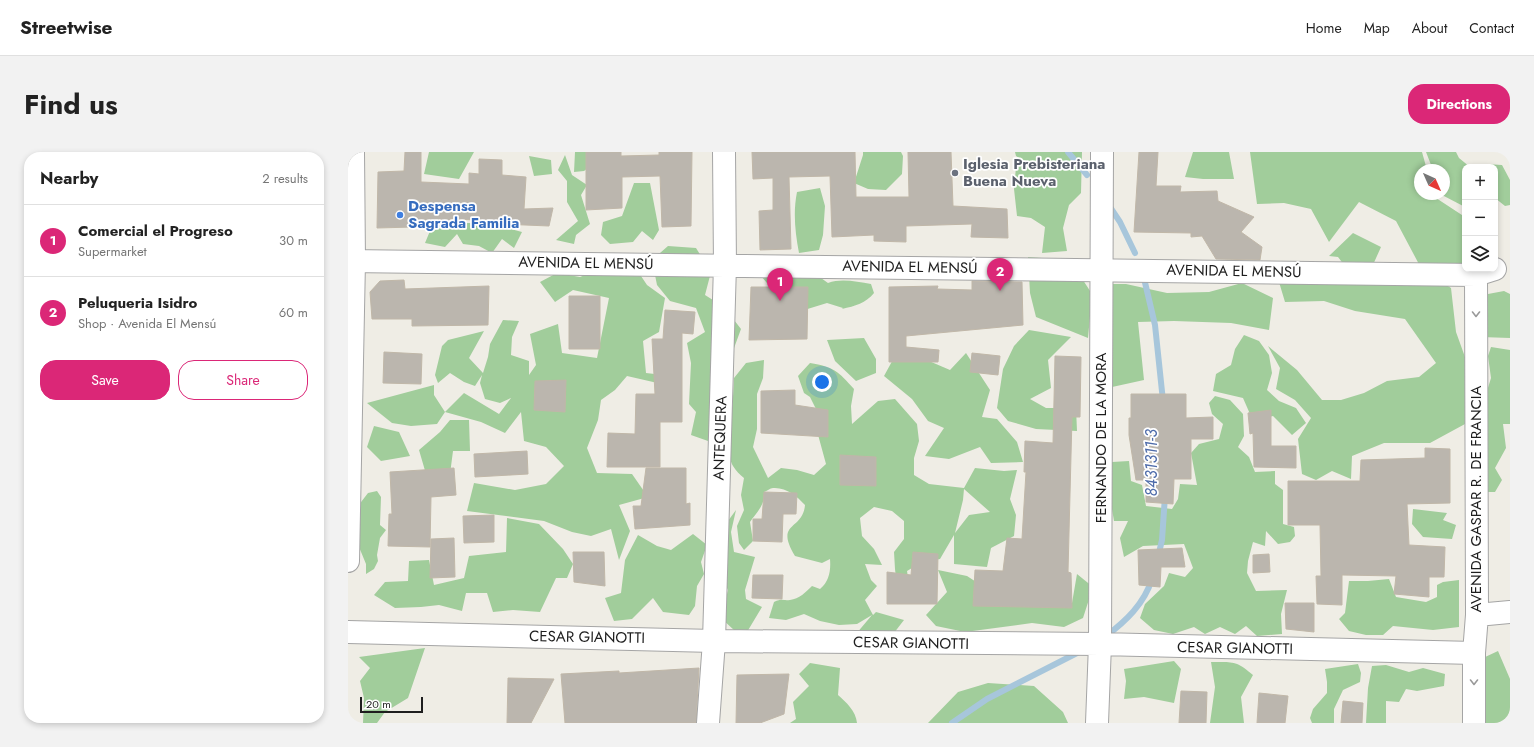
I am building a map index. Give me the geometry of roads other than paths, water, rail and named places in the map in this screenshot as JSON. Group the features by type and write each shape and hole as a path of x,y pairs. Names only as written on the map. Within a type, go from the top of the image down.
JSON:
{"street":[{"path":"348,561 353,152"},
{"name":"ANTEQUERA","path":"708,723 714,640 725,265 724,152"},
{"name":"FERNANDO DE LA MORA","path":"1097,723 1100,644 1102,152"},
{"name":"AVENIDA EL MENSÚ","path":"351,261 1102,270 1462,271"},
{"name":"AVENIDA EL MENSÚ","path":"1498,268 1510,264"},
{"name":"AVENIDA GASPAR R. DE FRANCIA","path":"1474,723 1474,653 1477,615 1488,272"},
{"path":"1477,615 1510,612"},
{"name":"CESAR GIANOTTI","path":"348,632 714,640 1100,644 1474,653"}],"waterway":[{"name":"8431311-3","path":"1068,152 1087,175"},
{"name":"8431311-3","path":"1108,204 1120,222 1135,253"},
{"name":"8431311-3","path":"1143,274 1155,325 1163,401"},
{"name":"8431311-3","path":"1158,557 1162,540 1165,496"},
{"name":"8431311-3","path":"1106,636 1134,611 1149,588 1152,579"},
{"name":"8431311-3","path":"952,723 987,699 1079,652"}],"place":[{"name":"Iglesia Prebisteriana Buena Nueva","path":"955,173"},
{"name":"Despensa Sagrada Familia","path":"400,215"},
{"name":"Peluqueria Isidro","path":"1000,291"},
{"name":"Comercial el Progreso","path":"780,301"}]}
